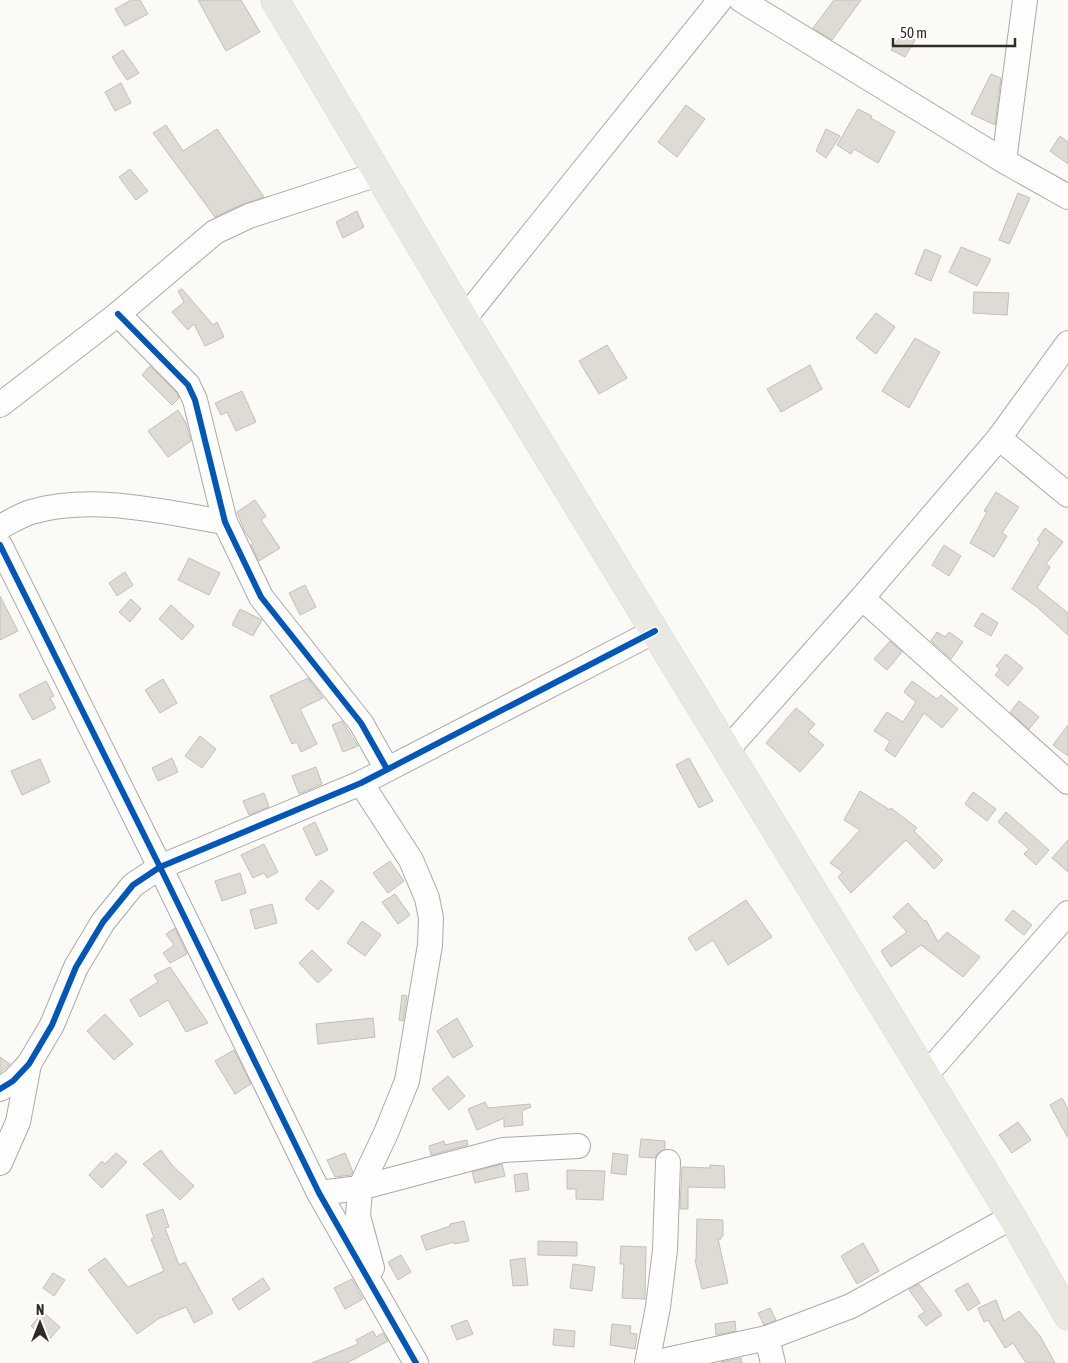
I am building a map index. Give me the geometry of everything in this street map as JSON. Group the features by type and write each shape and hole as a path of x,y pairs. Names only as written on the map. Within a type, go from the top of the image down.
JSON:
{"main road":[{"path":"275,0 464,319 925,1076 1012,1217 1059,1284 1068,1316"}],"street":[{"path":"464,319 720,0"},
{"path":"741,0 1004,162 1068,197"},
{"path":"1004,162 1025,0"},
{"path":"0,405 118,314 215,232 249,216 378,174"},
{"path":"118,314 188,385 195,400 225,522 261,597 361,723 387,769"},
{"path":"727,750 862,598 999,438 1068,343"},
{"path":"999,438 1068,495"},
{"path":"0,527 30,512 56,507 89,505 131,507 225,522"},
{"path":"2,555 160,867 319,1194 416,1363"},
{"path":"862,598 1068,782"},
{"path":"0,1089 13,1080 29,1064 52,1025 76,967 102,922 133,885 160,867 361,782 655,631"},
{"path":"361,782 410,860 427,898 431,918 430,945 407,1080 386,1134 360,1188 358,1216 380,1299"},
{"path":"925,1076 1068,913"},
{"path":"0,1162 18,1122 29,1064"},
{"path":"319,1194 360,1188 503,1150 578,1146"},
{"path":"648,1363 658,1308 665,1250 668,1162"},
{"path":"653,1363 767,1338 851,1306 1012,1217"},
{"path":"767,1338 773,1363"}],"building":[{"path":"131,0 140,0 148,14 125,26 115,9"},
{"path":"198,0 241,0 260,32 226,51"},
{"path":"834,0 861,0 832,40 813,28"},
{"path":"904,31 915,40 905,57 891,50"},
{"path":"123,50 139,73 127,80 112,57"},
{"path":"991,74 1001,78 995,125 971,114"},
{"path":"121,83 131,103 115,111 105,92"},
{"path":"686,105 705,119 677,157 658,142"},
{"path":"858,109 895,132 878,163 854,149 851,154 837,145"},
{"path":"166,125 183,151 217,129 264,197 215,217 153,133"},
{"path":"826,129 840,136 826,158 816,151"},
{"path":"1060,136 1068,142 1068,164 1050,151"},
{"path":"130,169 148,191 136,200 119,177"},
{"path":"1018,193 1030,198 1009,244 999,240"},
{"path":"357,211 364,227 343,238 336,222"},
{"path":"961,247 991,259 977,286 949,272"},
{"path":"925,249 941,256 931,281 915,274"},
{"path":"182,289 213,325 217,322 224,337 205,346 194,324 188,330 172,312 184,302 178,291"},
{"path":"974,292 1009,293 1007,315 973,313"},
{"path":"876,313 895,327 876,354 856,338"},
{"path":"915,338 940,352 909,408 882,391"},
{"path":"607,345 627,378 599,394 579,361"},
{"path":"810,365 822,389 781,412 767,389"},
{"path":"150,366 177,393 179,398 172,405 142,375"},
{"path":"242,391 256,422 236,431 227,412 221,415 215,403"},
{"path":"178,410 186,423 191,441 168,457 148,431"},
{"path":"996,492 1019,507 1002,533 1007,536 994,557 970,543 987,512 984,511"},
{"path":"255,500 266,516 261,520 280,548 259,561 251,545 253,543 245,532 237,512"},
{"path":"1045,528 1063,542 1046,564 1050,567 1037,588 1068,613 1068,635 1037,607 1012,589 1040,542 1037,540"},
{"path":"944,545 961,556 949,576 932,565"},
{"path":"189,558 220,573 209,595 178,580"},
{"path":"125,572 133,585 117,596 109,583"},
{"path":"305,585 316,607 300,615 289,593"},
{"path":"0,596 18,631 0,640"},
{"path":"131,599 141,609 130,622 119,612"},
{"path":"171,605 194,626 182,640 159,619"},
{"path":"240,609 262,620 253,636 232,625"},
{"path":"982,613 998,623 991,636 974,626"},
{"path":"937,632 945,637 949,632 963,642 951,659 931,641"},
{"path":"890,641 902,652 887,670 874,659"},
{"path":"1006,654 1023,668 1008,686 995,675 1000,669 996,666"},
{"path":"308,678 323,698 300,709 317,744 301,752 297,742 292,744 270,696"},
{"path":"163,679 177,703 160,713 145,690"},
{"path":"46,681 54,696 50,698 56,708 33,720 19,695"},
{"path":"912,681 937,699 941,695 958,709 942,728 924,713 895,757 885,750 890,741 874,731 887,712 903,722 916,702 904,692"},
{"path":"1019,701 1039,717 1029,729 1010,712"},
{"path":"796,708 815,724 808,732 824,745 800,772 766,743"},
{"path":"342,721 358,746 343,752 332,725"},
{"path":"1068,725 1068,756 1053,745"},
{"path":"200,736 216,749 202,768 185,756"},
{"path":"172,758 178,772 158,781 152,768"},
{"path":"689,758 713,801 699,808 676,765"},
{"path":"40,759 50,782 22,795 11,771"},
{"path":"316,767 322,784 299,794 292,776"},
{"path":"860,791 890,810 891,808 917,828 914,831 943,860 934,869 906,840 851,893 838,877 843,872 830,863 860,830 844,820"},
{"path":"973,792 996,809 987,821 965,804"},
{"path":"264,793 269,807 249,815 243,801"},
{"path":"1006,812 1049,850 1036,865 1024,854 1029,849 998,822"},
{"path":"315,822 328,850 316,856 303,828"},
{"path":"1068,840 1068,872 1052,858"},
{"path":"264,844 278,872 267,878 264,873 253,878 241,855"},
{"path":"390,861 404,881 388,893 373,873"},
{"path":"240,873 246,893 222,901 215,881"},
{"path":"321,880 334,891 318,910 305,899"},
{"path":"395,894 410,915 398,924 382,902"},
{"path":"746,900 772,937 728,965 713,940 696,951 688,938"},
{"path":"908,903 924,921 926,920 938,942 947,932 980,957 963,977 921,945 891,967 881,951 907,932 893,917"},
{"path":"272,904 277,923 255,929 250,910"},
{"path":"1013,910 1032,925 1024,935 1005,920"},
{"path":"362,921 381,935 365,956 347,943"},
{"path":"175,928 187,954 170,963 163,953 174,945 166,934"},
{"path":"312,950 332,970 318,983 299,963"},
{"path":"170,967 208,1023 186,1032 168,1000 140,1017 130,1000 158,982 154,975"},
{"path":"402,995 407,996 403,1021 399,1020"},
{"path":"105,1014 133,1044 114,1060 87,1031"},
{"path":"373,1018 375,1037 318,1044 316,1024"},
{"path":"457,1018 473,1046 453,1058 437,1031"},
{"path":"234,1050 251,1084 235,1094 215,1061"},
{"path":"0,1057 10,1064 0,1073"},
{"path":"448,1076 465,1096 449,1110 432,1089"},
{"path":"1062,1098 1068,1109 1068,1138 1050,1105"},
{"path":"485,1102 488,1108 530,1104 531,1107 522,1111 523,1125 504,1127 504,1118 477,1130 468,1109"},
{"path":"1018,1122 1031,1140 1012,1153 999,1135"},
{"path":"641,1139 665,1141 665,1149 657,1154 655,1158 639,1157"},
{"path":"467,1140 468,1145 431,1155 429,1146 444,1141 445,1145"},
{"path":"161,1150 172,1165 194,1186 180,1200 143,1164"},
{"path":"116,1153 127,1162 102,1188 89,1175 102,1161 105,1164"},
{"path":"345,1153 353,1172 351,1175 335,1177 327,1160"},
{"path":"613,1153 628,1155 626,1175 611,1173"},
{"path":"502,1164 505,1176 475,1183 472,1172"},
{"path":"710,1165 724,1166 725,1188 688,1187 688,1209 680,1209 682,1167 710,1168"},
{"path":"567,1170 605,1171 603,1200 576,1199 576,1189 567,1189"},
{"path":"527,1173 529,1190 516,1192 514,1175"},
{"path":"163,1209 169,1227 165,1228 179,1265 185,1262 213,1313 194,1323 186,1307 158,1319 137,1334 88,1270 105,1258 128,1287 164,1271 151,1239 154,1238 146,1215"},
{"path":"697,1219 723,1220 723,1236 721,1239 718,1239 728,1283 702,1289 695,1260"},
{"path":"464,1221 469,1241 454,1244 454,1242 426,1250 421,1236 450,1226 450,1224"},
{"path":"538,1241 577,1242 577,1256 538,1255"},
{"path":"863,1243 879,1271 857,1284 841,1256"},
{"path":"621,1246 646,1247 645,1299 622,1298 624,1264 620,1264"},
{"path":"401,1255 411,1272 398,1280 388,1262"},
{"path":"525,1258 528,1285 513,1286 510,1260"},
{"path":"573,1264 595,1267 592,1291 570,1288"},
{"path":"53,1273 65,1280 54,1296 43,1288"},
{"path":"263,1278 270,1289 239,1310 232,1299"},
{"path":"352,1279 363,1299 345,1309 334,1288"},
{"path":"968,1283 980,1303 968,1311 955,1290"},
{"path":"919,1284 942,1315 926,1326 918,1316 925,1312 909,1290"},
{"path":"996,1300 1004,1321 1019,1311 1040,1336 1055,1363 1026,1363 1013,1343 1005,1348 988,1320 984,1322 978,1308"},
{"path":"770,1308 776,1320 764,1325 758,1313"},
{"path":"43,1312 60,1327 48,1341 31,1326"},
{"path":"467,1320 473,1334 457,1340 451,1326"},
{"path":"735,1321 736,1331 716,1335 715,1324"},
{"path":"612,1324 631,1326 630,1333 637,1334 635,1349 610,1345"},
{"path":"554,1329 575,1331 574,1347 553,1345"},
{"path":"373,1331 376,1337 383,1333 388,1341 347,1363 312,1363 358,1344 356,1340"},
{"path":"741,1358 742,1363 721,1363 721,1362"}],"cycle path":[{"path":"118,314 188,385 195,400 225,522 261,597 361,723 387,769"},
{"path":"0,545 319,1193 416,1363"},
{"path":"0,1089 13,1081 29,1064 52,1025 76,967 103,922 133,885 160,867 361,783 655,631"}]}
